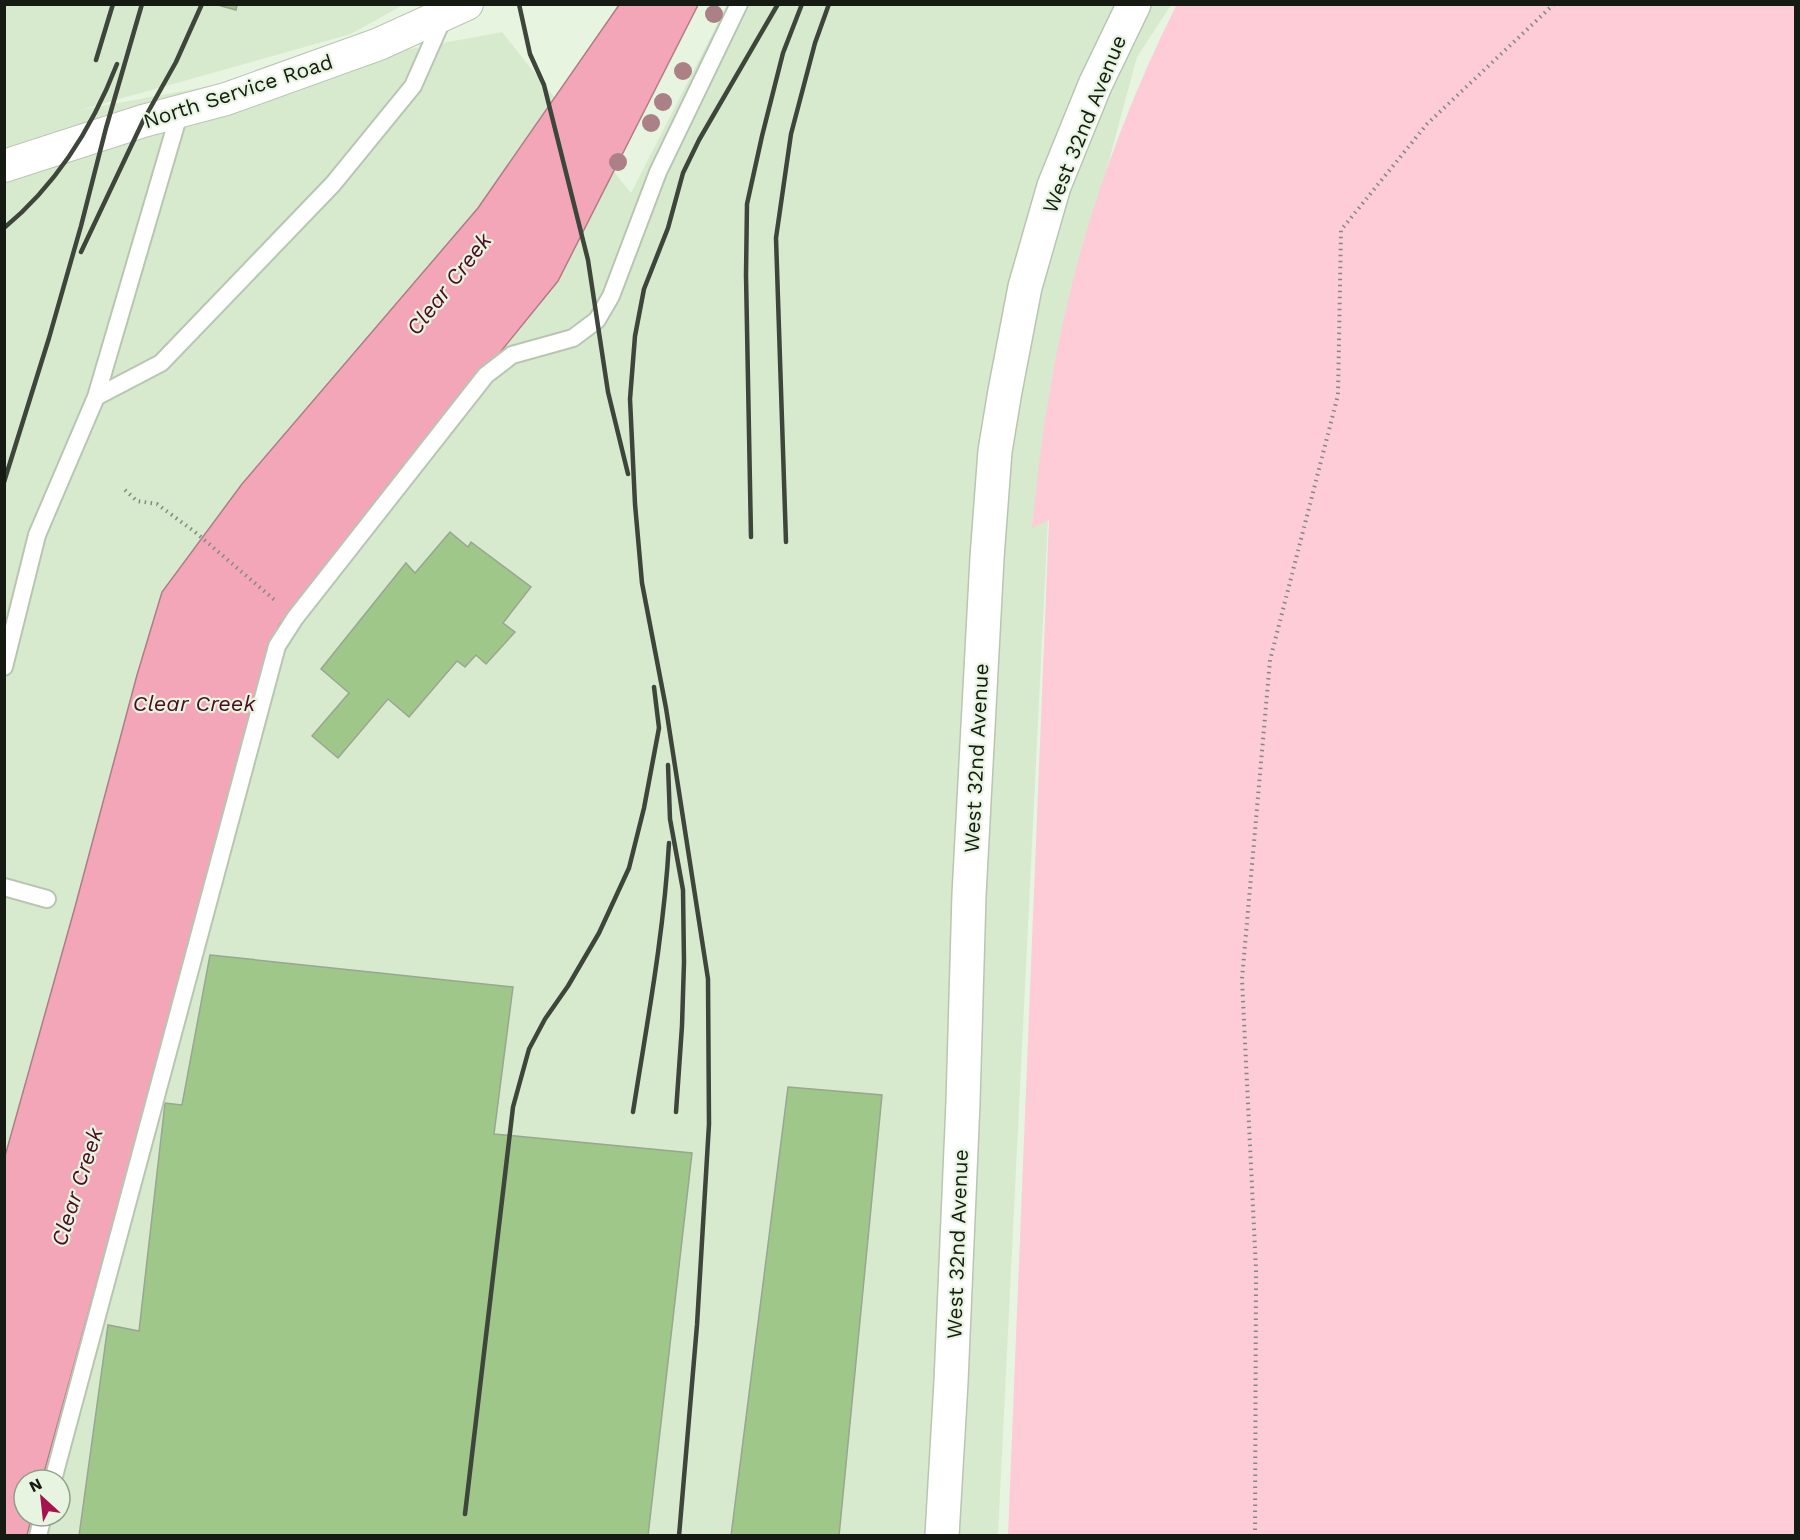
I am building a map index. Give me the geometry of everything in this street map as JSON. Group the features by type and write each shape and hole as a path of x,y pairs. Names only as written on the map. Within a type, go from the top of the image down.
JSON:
{"street":[{"name":"West 32nd Avenue","path":"942,1536 952,1370 969,895 995,451 1025,287 1054,186 1095,85 1134,4"},
{"name":"North Service Road","path":"4,166 78,141 226,99 379,44 456,10"}],"lane":[{"path":"56,1468 277,646 295,618 486,375 512,355 573,338 597,320 611,296 658,172 739,4"},
{"path":"96,397 161,363 333,184 412,86 456,10"},
{"path":"4,667 37,535 96,397 180,111"},
{"path":"4,887 47,899"}],"path":[{"path":"1255,1536 1257,1270 1242,979 1270,660 1338,395 1341,230 1427,124 1554,4"},
{"path":"125,490 137,501 158,504 195,532 295,618"}],"shaded area":[{"path":"1177,4 1795,5 1795,1535 1008,1535 1049,520 1032,528 1045,420 1060,335 1085,238 1135,95"},
{"path":"5,5 403,5 351,34 80,110 502,32 631,193 727,5 1171,5 1137,57 1056,357 998,1535 5,1536"}],"water":[{"name":"Clear Creek","path":"619,5 698,5 558,281 279,625 45,1468 12,1468 12,1528 29,1528 27,1535 5,1536 5,1156 137,675 162,592 242,484 478,208"}],"building":[{"path":"214,4 237,4 236,10"},
{"path":"450,532 468,547 471,542 531,587 503,623 515,632 486,664 476,655 465,667 457,661 409,717 388,699 338,758 312,736 349,693 321,669 406,563 415,573"},
{"path":"210,955 513,987 494,1134 692,1153 648,1536 79,1536 108,1325 139,1331 165,1103 182,1105"},
{"path":"788,1087 882,1095 839,1536 731,1536"}],"railway":[{"path":"96,60 113,4"},
{"path":"4,482 49,338 142,4"},
{"path":"81,252 143,121 176,62 202,4"},
{"path":"519,4 530,54 544,85 588,260 608,392 628,474"},
{"path":"679,1536 697,1325 709,1124 708,979 666,708 642,583 635,504 630,399 635,336 644,289 668,228 683,173 699,140 778,4"},
{"path":"751,537 746,275 747,204 783,53 802,4"},
{"path":"786,542 776,238 791,134 815,43 829,4"},
{"path":"4,228 40,193 71,153 97,110 117,64"},
{"path":"465,1514 513,1107 529,1049 545,1019 568,986 599,933 629,868 644,808 659,728 654,687"},
{"path":"668,765 670,819 683,890 682,1026 676,1112"},
{"path":"633,1112 659,944 669,843"}]}
